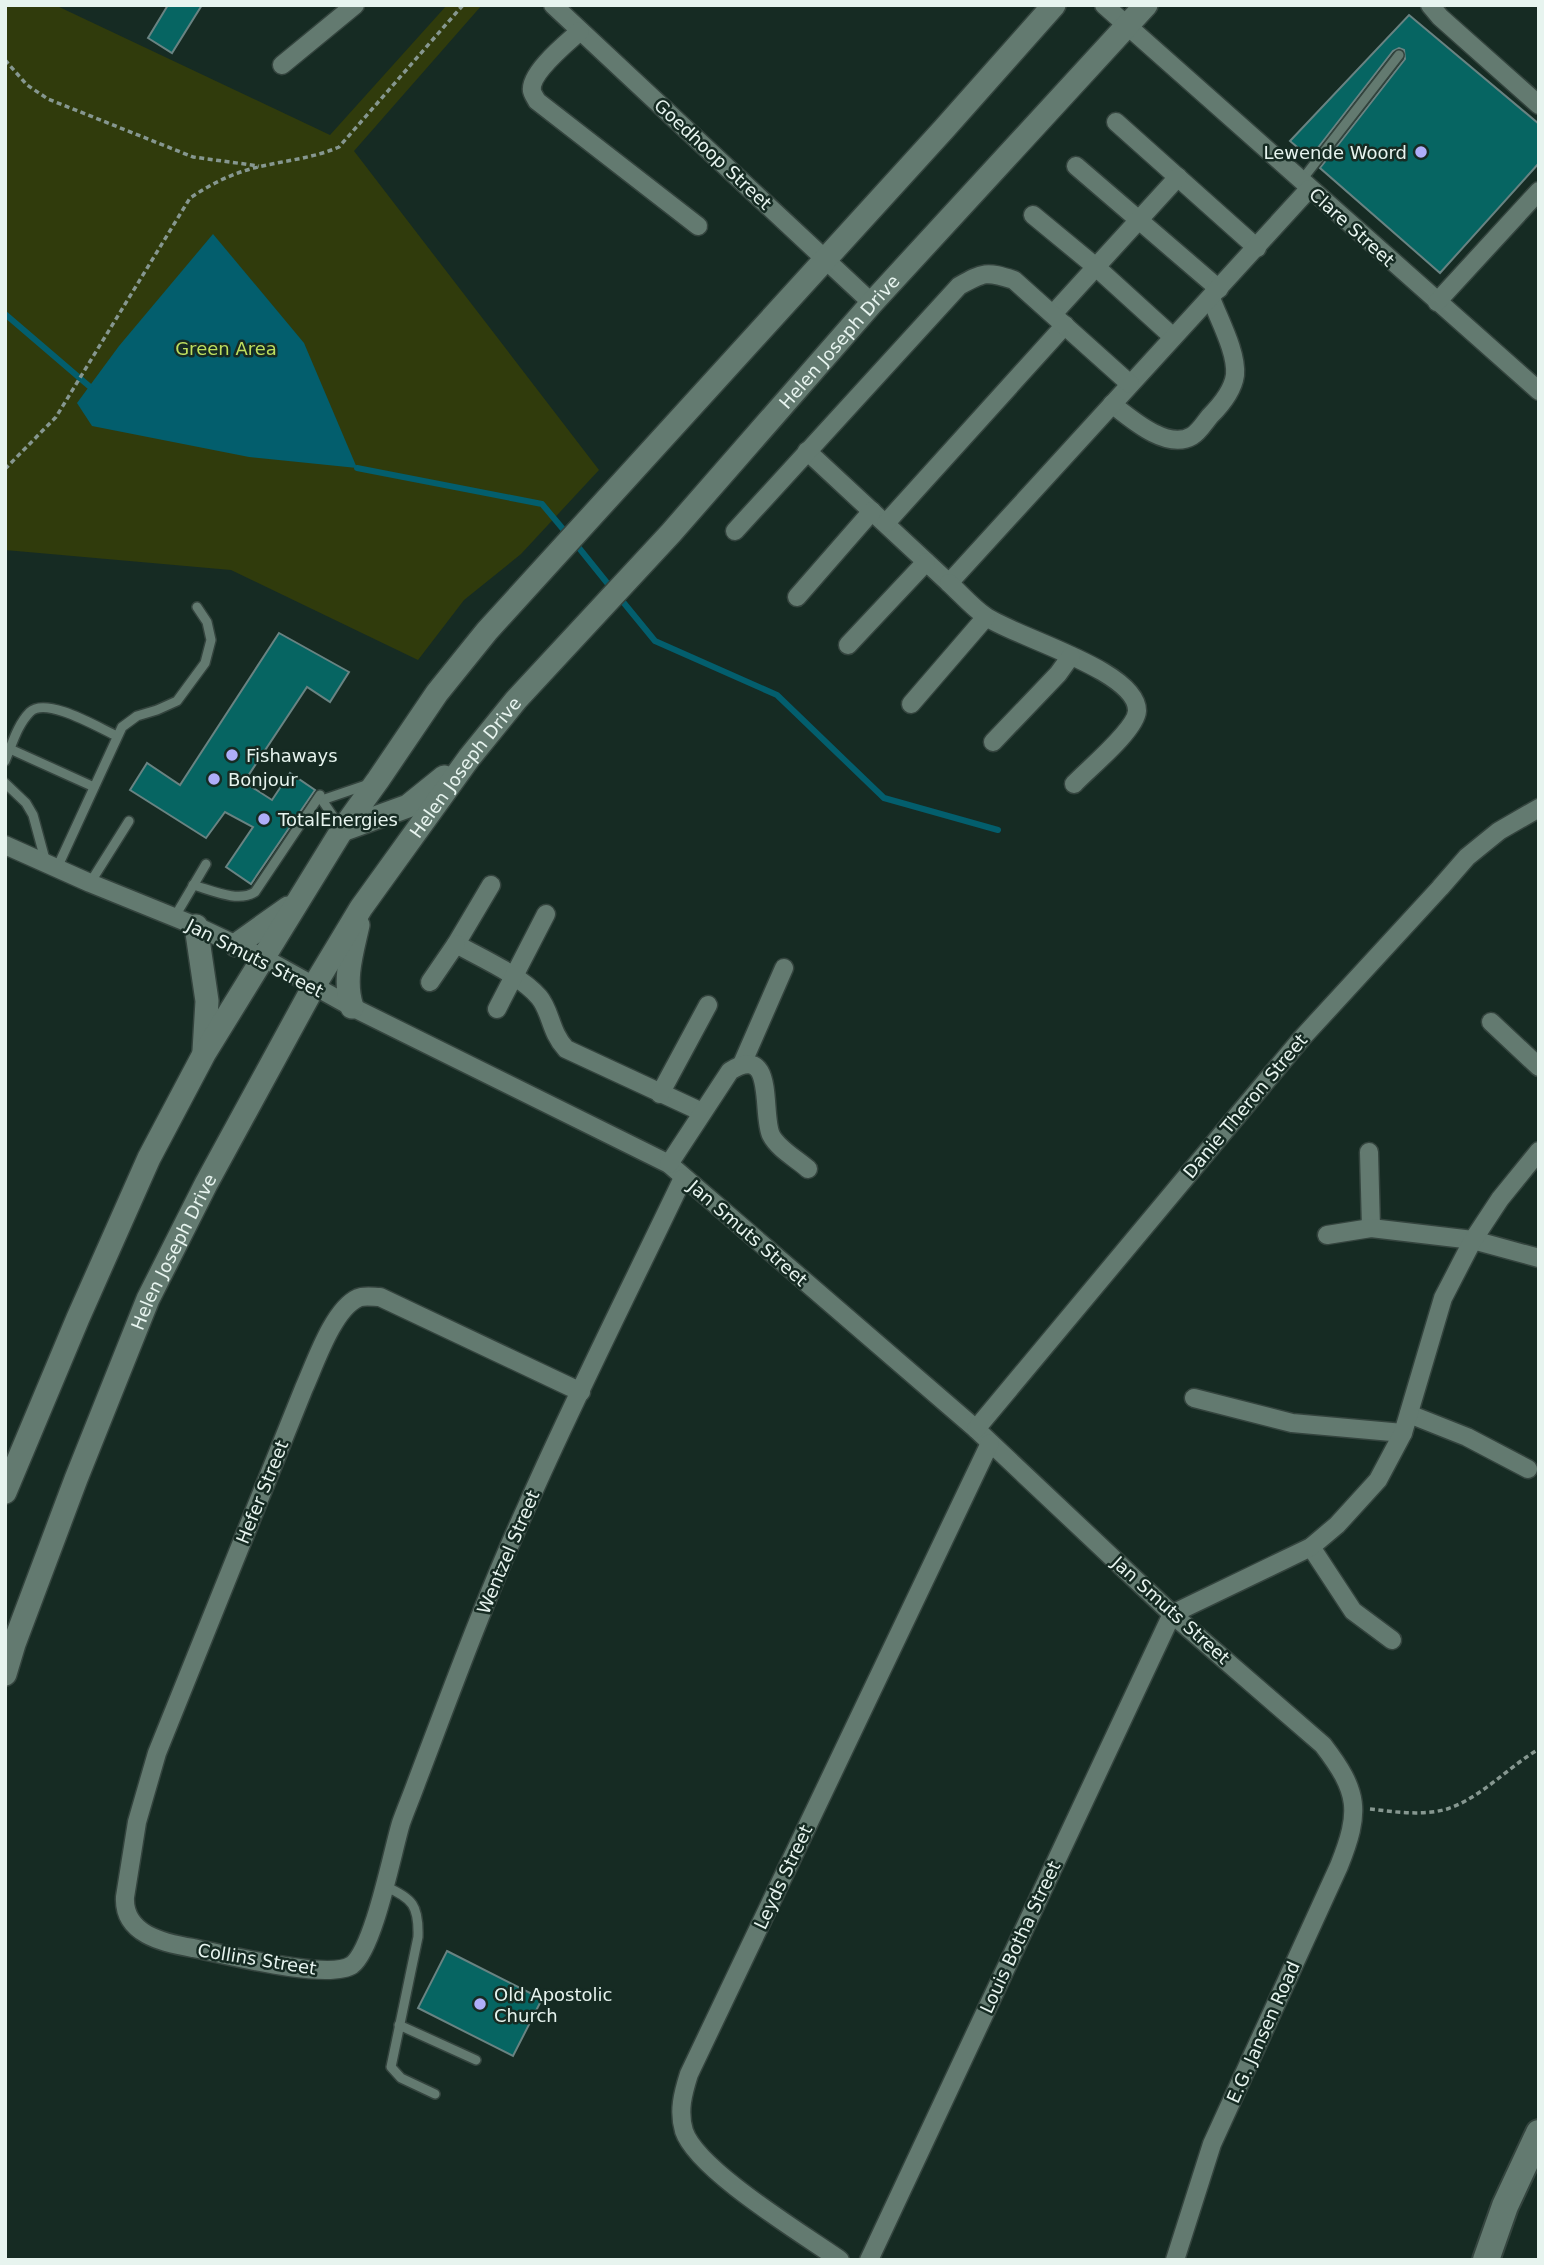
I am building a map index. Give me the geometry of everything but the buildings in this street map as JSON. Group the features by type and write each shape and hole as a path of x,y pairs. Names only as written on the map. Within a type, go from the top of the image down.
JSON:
{"main road":[{"path":"1486,2260 1505,2206 1539,2133"}],"street":[{"path":"282,65 355,5"},
{"name":"Goedhoop Street","path":"553,5 872,303"},
{"path":"5,1492 143,1171 204,1054 342,830 437,693 487,631 1054,5"},
{"name":"Clare Street","path":"1104,5 1539,391"},
{"name":"Helen Joseph Drive","path":"5,1674 76,1479 148,1299 206,1184 314,986 361,908 469,758 516,700 671,533 872,303 1146,5"},
{"path":"1430,5 1440,18 1539,105"},
{"path":"580,31 538,72 532,92 537,101 698,226"},
{"path":"1116,122 1257,248"},
{"path":"1076,166 1139,219 1215,294 1233,354 1235,376 1228,393 1192,436 1176,440 1149,432 1112,404"},
{"path":"886,523 1059,319 1096,267 1178,177"},
{"path":"949,583 1257,248 1305,185"},
{"path":"1437,302 1539,191"},
{"path":"1033,215 1096,267 1173,337"},
{"path":"735,530 959,286 977,276 991,272 1014,280 1130,384"},
{"path":"807,451 986,617 1096,667 1129,693 1137,712 1124,734 1074,784"},
{"path":"797,597 872,511"},
{"path":"848,645 926,562"},
{"path":"911,704 986,617"},
{"path":"993,742 1058,674 1071,656"},
{"path":"342,830 408,806 469,758"},
{"name":"Danie Theron Street","path":"976,1429 1302,1038 1467,856 1499,831 1539,808"},
{"name":"Jan Smuts Street","path":"5,845 262,957 352,1007 669,1164 976,1429 1172,1614 1323,1745 1341,1768 1350,1787 1354,1808"},
{"path":"430,982 491,885"},
{"path":"236,945 295,903"},
{"path":"352,1007 348,995 348,974 361,908"},
{"path":"497,1009 546,914"},
{"path":"196,926 207,1001 204,1054"},
{"path":"456,944 514,978 539,997 558,1040 566,1049 702,1112"},
{"path":"742,1064 784,968"},
{"path":"660,1094 708,1005"},
{"path":"1491,1022 1539,1067"},
{"path":"669,1164 730,1071 750,1063 758,1069 764,1080 771,1135 808,1169"},
{"path":"1172,1614 1311,1547 1337,1525 1378,1480 1403,1433 1443,1298 1500,1199 1539,1151"},
{"path":"1369,1152 1371,1228"},
{"name":"Wentzel Street","path":"366,1940 401,1824 526,1506 683,1178"},
{"path":"1327,1235 1371,1228 1474,1240 1539,1258"},
{"name":"Hefer Street","path":"136,1928 128,1916 125,1897 137,1822 157,1753 304,1388 342,1311 359,1297 380,1297 581,1392"},
{"path":"1194,1398 1292,1423 1403,1433"},
{"path":"1409,1414 1467,1437 1528,1469"},
{"name":"Leyds Street","path":"839,2260 729,2183 696,2152 684,2132 680,2104 689,2074 990,1443"},
{"path":"1311,1547 1353,1611 1392,1640"},
{"name":"Louis Botha Street","path":"869,2260 1172,1614"},
{"name":"E.G. Jansen Road","path":"1175,2260 1212,2144 1339,1866 1353,1826 1354,1808"},
{"name":"Collins Street","path":"136,1928 167,1943 305,1969 338,1970 351,1965 360,1955 366,1940"}],"lane":[{"path":"1305,185 1399,55"},
{"path":"52,866 122,727 137,716 177,701 205,663 211,640 207,622 197,607"},
{"path":"5,761 19,728 31,710 41,706 55,708 117,736"},
{"path":"10,749 94,787"},
{"path":"342,830 321,800 378,780"},
{"path":"5,783 26,803 33,815 52,866"},
{"path":"193,885 240,896 249,896 255,892 320,795"},
{"path":"90,883 129,821"},
{"path":"174,918 206,864"},
{"path":"384,1885 409,1899 418,1919 418,1937 391,2067 401,2078 435,2094"},
{"path":"399,2025 476,2060"}],"path":[{"path":"5,469 56,417 190,198 210,184 240,172 321,155 339,146 463,5"},
{"path":"5,60 26,85 48,99 193,157 264,167"},
{"path":"1354,1808 1412,1814 1447,1809 1479,1792 1539,1749"}],"green space":[{"name":"Green Area","path":"5,5 55,5 330,135 447,5 482,5 354,151 599,470 521,554 464,600 418,660 231,570 5,550"}],"water":[{"path":"213,234 304,343 357,468 249,457 92,426 77,403 119,346"}],"waterway":[{"path":"5,314 89,386"},
{"path":"357,468 542,504 568,535"},
{"path":"575,543 612,589"},
{"path":"619,597 655,641 777,695 884,798 998,830"}],"place":[{"name":"Lewende Woord","path":"1421,152"},
{"name":"Fishaways","path":"232,755"},
{"name":"Bonjour","path":"214,779"},
{"name":"TotalEnergies","path":"264,819"},
{"name":"Old Apostolic Church","path":"480,2004"}]}
